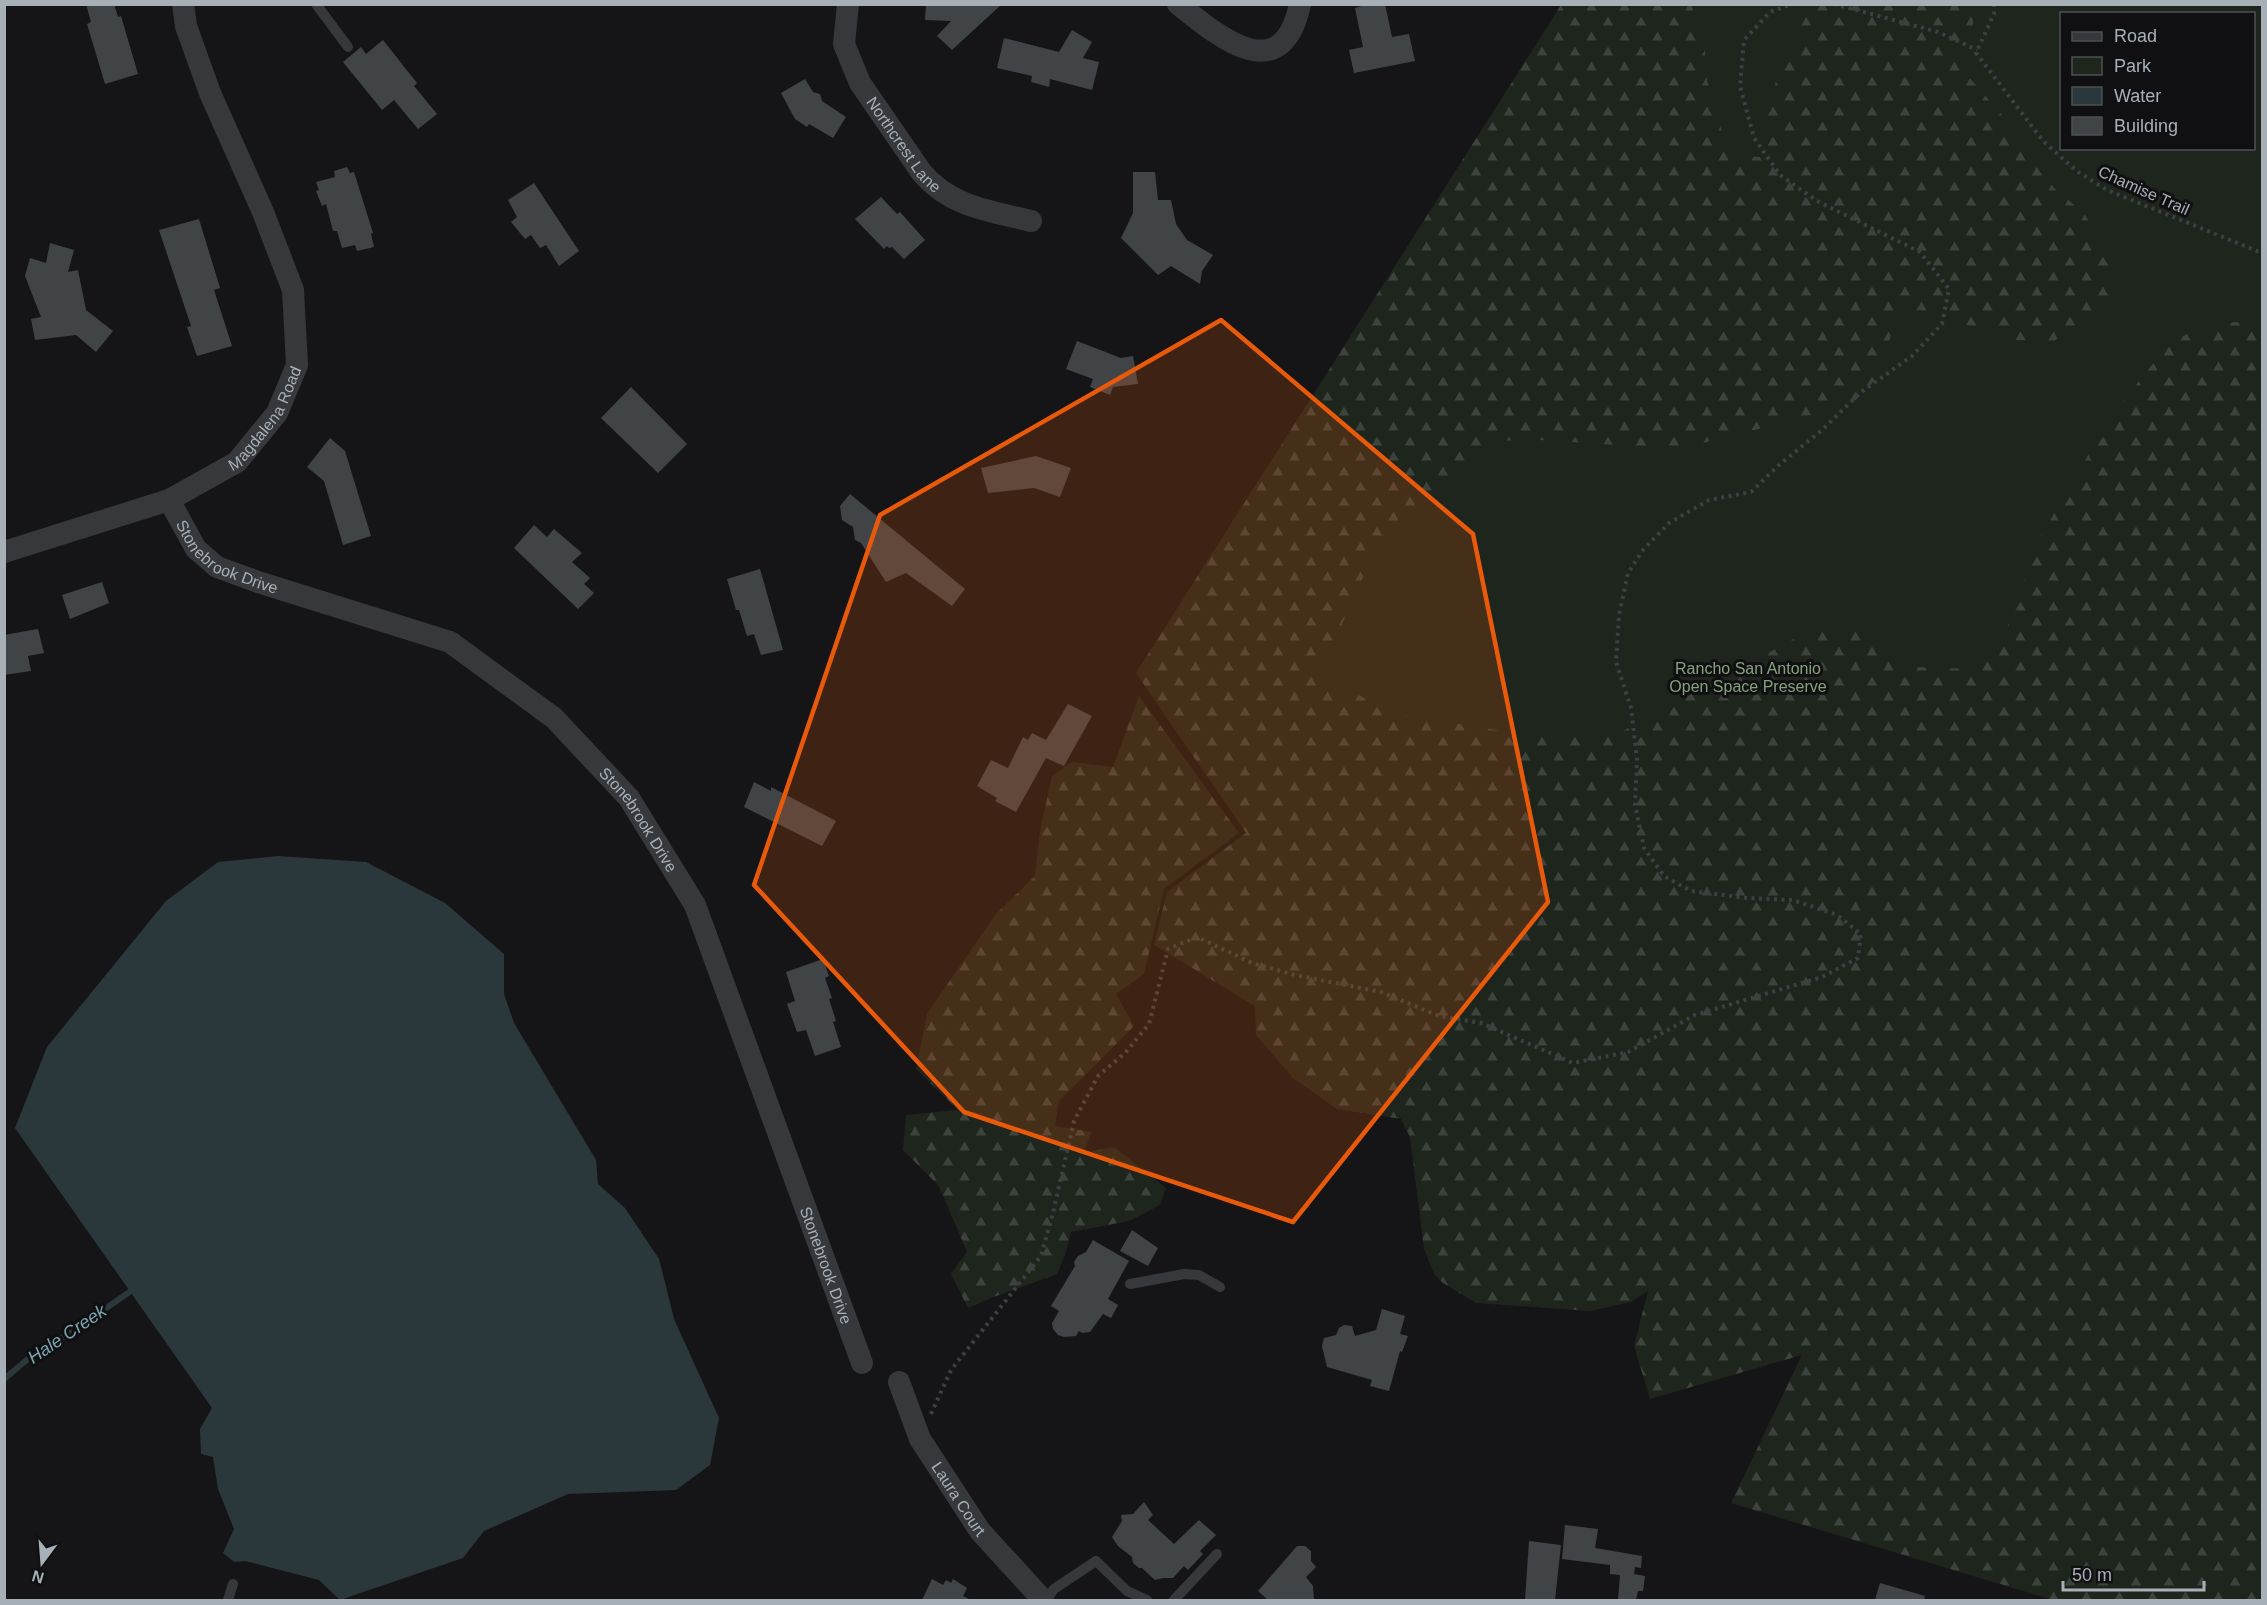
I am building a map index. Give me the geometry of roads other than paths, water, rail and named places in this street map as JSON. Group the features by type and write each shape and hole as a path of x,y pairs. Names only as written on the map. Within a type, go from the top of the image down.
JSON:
{"street":[{"name":"Magdalena Road","path":"4,552 169,500 237,462 277,413 297,365 293,290 263,212 210,93 186,26 183,4"},
{"name":"Northcrest Lane","path":"848,4 844,44 860,83 922,174 934,187 970,207 1031,221"},
{"path":"1178,4 1211,30 1246,50 1262,52 1280,45 1292,32 1300,4"},
{"name":"Stonebrook Drive","path":"169,500 196,549 217,567 450,642 554,718 629,798 695,905 862,1363"},
{"name":"Laura Court","path":"899,1382 920,1439 980,1531 1044,1600"}],"lane":[{"path":"316,4 348,47"},
{"path":"1130,1284 1184,1274 1199,1275 1220,1287"},
{"path":"1174,1600 1217,1554"},
{"path":"1044,1600 1054,1589 1096,1561 1127,1591 1148,1600"},
{"path":"228,1600 233,1584"}],"water":[{"path":"278,856 366,862 445,903 504,954 504,994 514,1023 596,1160 598,1184 625,1208 659,1259 674,1319 719,1418 710,1465 676,1490 568,1494 484,1531 463,1558 340,1600 319,1580 245,1561 234,1562 223,1553 234,1529 218,1489 213,1457 201,1454 200,1429 212,1408 15,1128 47,1047 166,901 218,862"}],"waterway":[{"name":"Hale Creek","path":"4,1379 29,1358 131,1291"}],"park label":[{"name":"Rancho San Antonio Open Space Preserve","path":"1748,677"}]}
